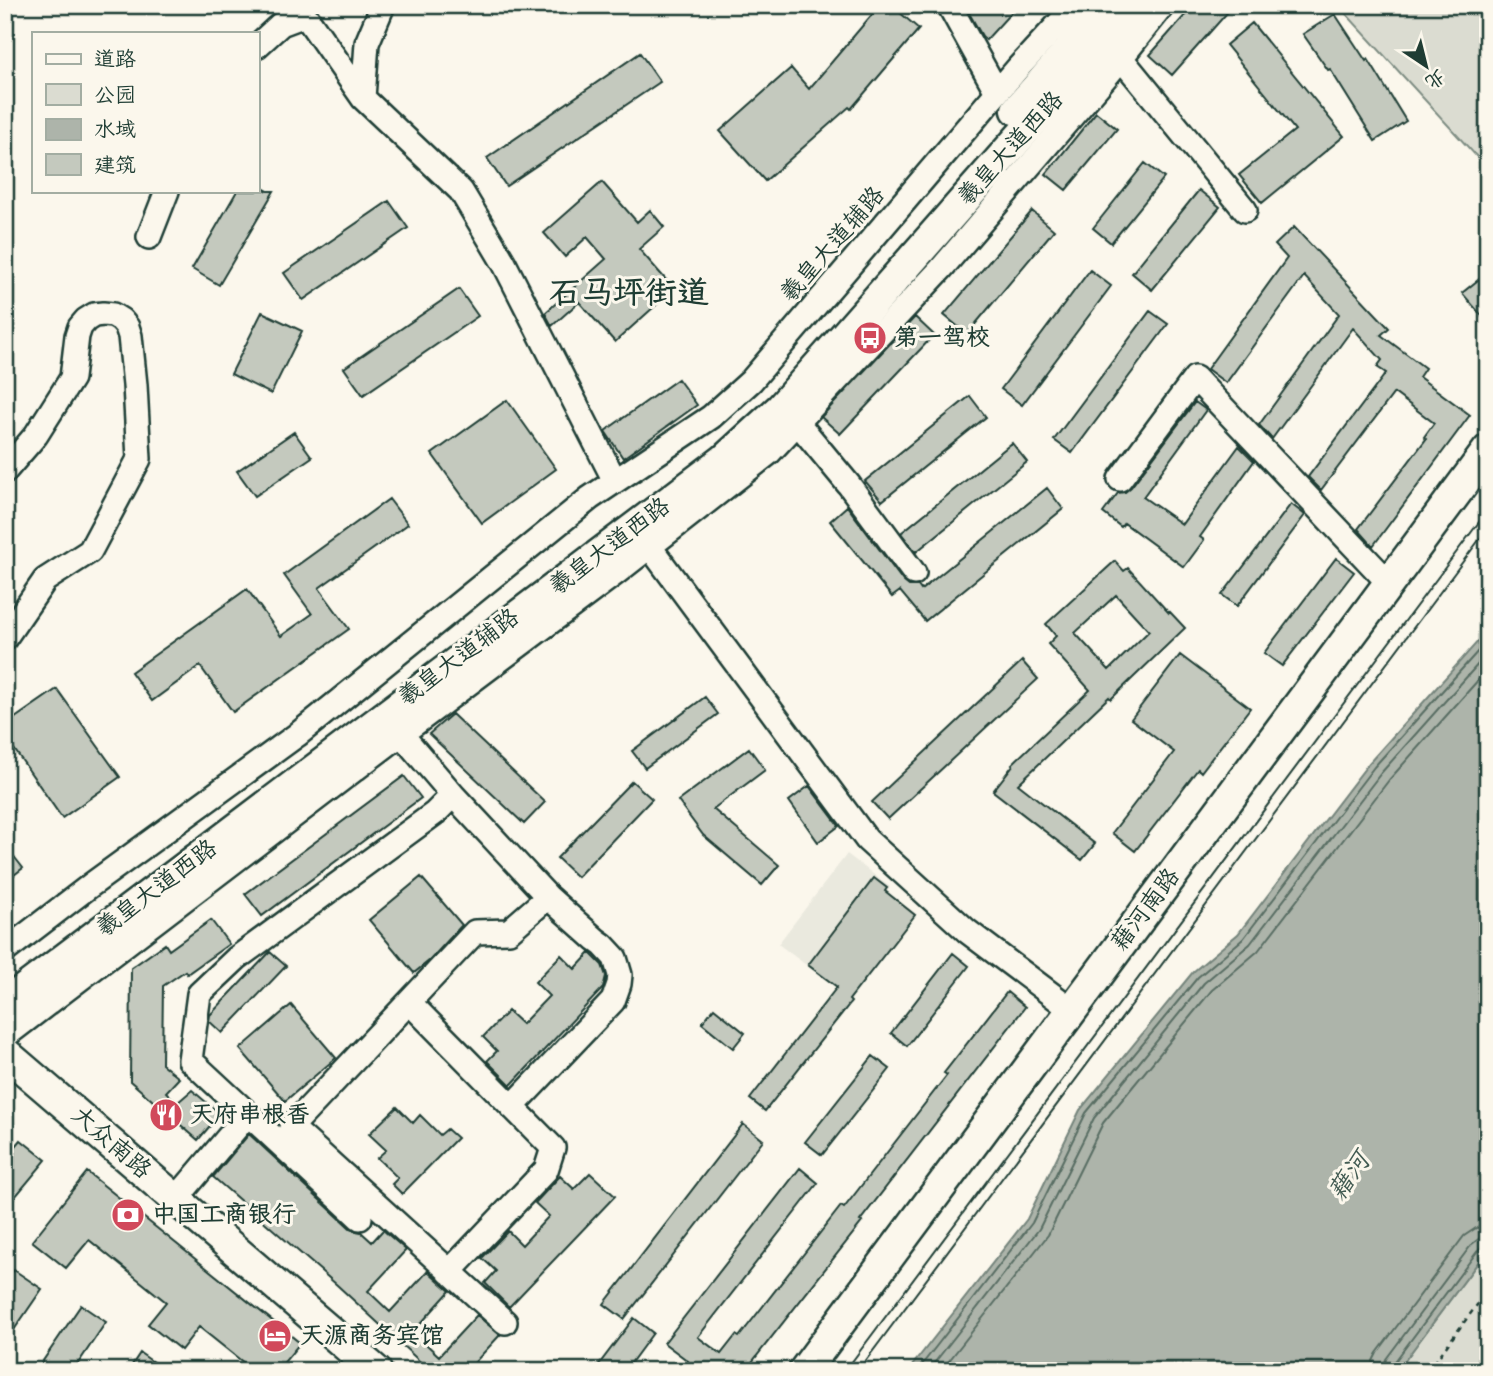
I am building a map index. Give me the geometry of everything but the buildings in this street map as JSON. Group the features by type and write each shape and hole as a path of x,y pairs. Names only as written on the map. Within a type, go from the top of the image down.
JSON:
{"main road":[{"name":"羲皇大道西路","path":"5,981 712,447 769,397 1109,5"},
{"name":"羲皇大道西路","path":"5,1004 724,460 781,408 1136,5"},
{"name":"藉河南路","path":"804,1371 1488,450"},
{"name":"大众南路","path":"5,1052 376,1371"}],"street":[{"path":"363,98 367,43 383,5"},
{"path":"949,5 997,92"},
{"name":"羲皇大道辅路","path":"5,951 297,735 590,498 711,417 751,381 997,92 1076,5"},
{"name":"羲皇大道辅路","path":"5,1036 769,453 941,269 1163,5"},
{"path":"259,44 281,24 305,15 363,98 461,191 504,262 615,481"},
{"path":"1121,58 1245,209"},
{"path":"149,237 167,192"},
{"path":"5,471 36,435 72,378 80,327 94,315 113,315 121,320 130,336 139,459 90,551 45,580 5,638"},
{"path":"1120,479 1195,378 1389,583"},
{"path":"797,422 849,485 914,573"},
{"path":"649,547 867,840 967,931 1072,1010"},
{"path":"401,734 453,795 548,897 610,951 618,967 620,984 613,1000 512,1107"},
{"path":"360,1218 190,1060 199,994 237,958 435,813 453,795"},
{"path":"505,1322 291,1127 475,932 509,931 548,897"},
{"path":"409,1002 553,1148 546,1170 449,1272"},
{"path":"176,1199 248,1114"}],"path":[{"path":"1428,1371 1487,1293"}],"shaded area":[{"path":"847,854 890,887 822,977 778,944"}],"green space":[{"path":"1338,5 1488,5 1488,169"},
{"path":"1488,1249 1488,1371 1397,1371"}],"water":[{"name":"藉河","path":"1488,630 1488,1249 1397,1371 908,1371 1027,1219 1080,1110 1193,972 1238,934 1369,763"}],"tram line":[{"path":"845,1371 1488,510"},
{"path":"858,1371 1488,528"}],"place":[{"name":"第一驾校","path":"870,338"},
{"name":"天府串根香","path":"166,1115"},
{"name":"中国工商银行","path":"128,1215"},
{"name":"天源商务宾馆","path":"275,1336"}],"district":[{"name":"石马坪街道","path":"629,294"}]}
